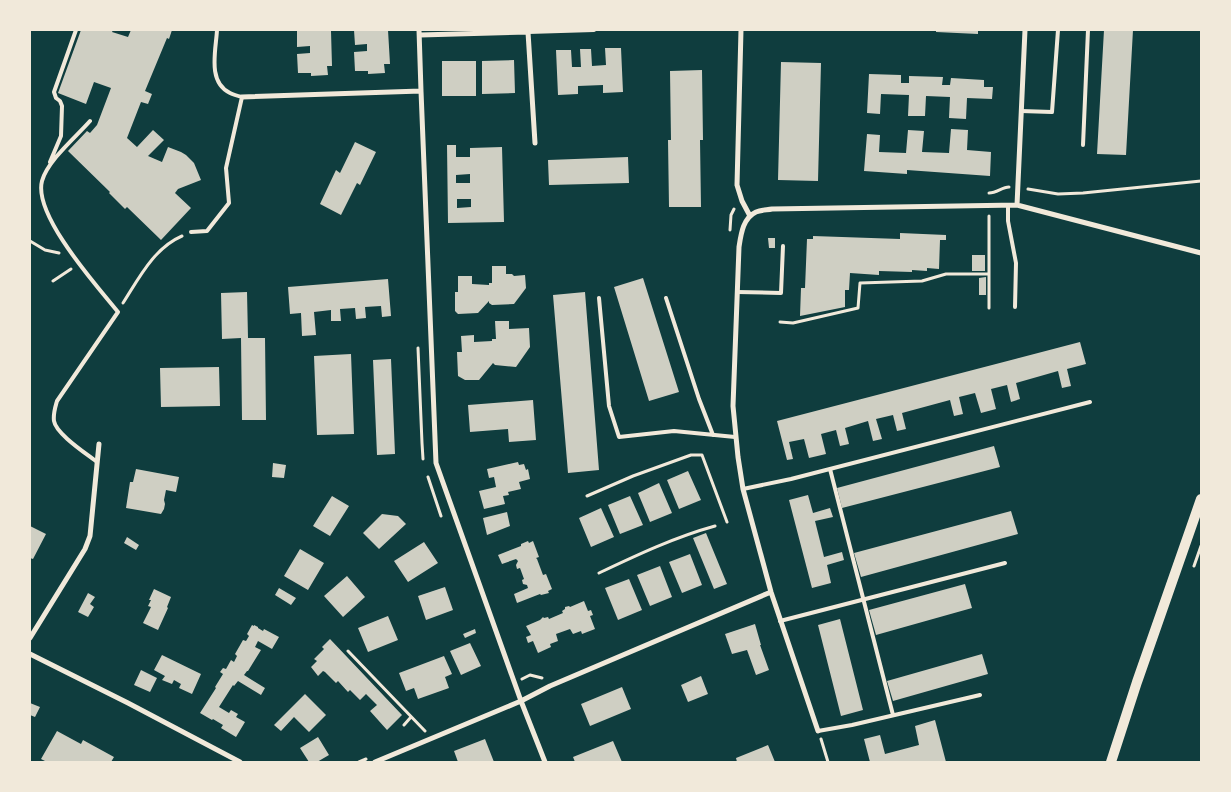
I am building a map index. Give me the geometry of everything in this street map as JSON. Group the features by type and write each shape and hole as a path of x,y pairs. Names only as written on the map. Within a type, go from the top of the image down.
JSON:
{"main road":[{"path":"1111,762 1140,672 1201,499"}],"street":[{"path":"741,30 737,185 742,201 750,216"},
{"path":"1016,205 1025,30"},
{"path":"535,142 528,31 420,33 436,463 521,701 545,762"},
{"path":"242,97 421,91"},
{"path":"818,731 771,592 743,489 735,437 733,406 739,247 742,228 750,216 757,212 772,209 1016,205 1201,253"},
{"path":"30,638 85,549 90,536 99,444"},
{"path":"375,762 521,701 550,686 771,592"},
{"path":"30,654 240,762"}],"lane":[{"path":"76,30 54,92 62,106 61,136 42,182 42,193 56,231 118,312 57,402 54,412 54,423 60,433 97,462"},
{"path":"191,232 206,231 229,204 226,168 242,97 228,92 219,83 214,71 217,30"},
{"path":"528,31 594,30"},
{"path":"1021,111 1052,112 1058,30"},
{"path":"1083,145 1088,30"},
{"path":"50,165 90,121"},
{"path":"1008,205 1008,221 1016,263 1015,307"},
{"path":"737,292 781,293 783,246"},
{"path":"599,298 609,406 619,437 674,431 735,437"},
{"path":"666,298 699,399 713,435"},
{"path":"743,489 791,479 1090,402"},
{"path":"830,469 862,600 893,715"},
{"path":"780,621 1005,563"},
{"path":"818,731 852,725 980,695"}],"path":[{"path":"1017,188 1058,194 1201,181"},
{"path":"989,193 989,308"},
{"path":"118,312 154,256 174,239 191,232"},
{"path":"30,241 45,250 73,255"},
{"path":"53,281 71,269"},
{"path":"780,322 794,322 858,308 860,283 922,281 946,274 989,274"},
{"path":"587,496 633,476 691,455 702,455 727,522"},
{"path":"599,572 640,554 715,526"},
{"path":"348,651 427,733"},
{"path":"404,725 411,717"},
{"path":"818,731 828,762"}],"building":[{"path":"81,30 113,30 112,32 128,37 131,30 172,30 145,91 152,94 148,104 141,102 127,138 137,147 153,130 164,140 148,156 162,162 168,147 181,152 194,163 201,180 178,189 175,193 191,208 161,240 127,207 125,209 68,151 87,131 90,133 97,125 111,88 94,82 86,104 58,93"},
{"path":"297,30 331,31 332,66 327,66 328,75 311,76 311,73 298,73 297,54 310,53 310,46 297,47"},
{"path":"354,30 388,30 390,64 384,64 385,73 368,74 368,71 355,71 354,52 367,51 367,44 355,45"},
{"path":"936,30 978,30 978,34 936,32"},
{"path":"1104,30 1133,30 1126,155 1097,154"},
{"path":"605,48 621,48 623,92 603,93 603,85 578,86 578,94 558,95 556,50 571,50 572,67 581,67 580,49 591,49 592,66 606,65"},
{"path":"514,60 515,93 482,94 482,61"},
{"path":"442,61 476,61 476,96 442,96"},
{"path":"781,62 821,63 818,181 778,180"},
{"path":"702,70 703,140 700,140 701,207 669,207 668,140 671,140 670,71"},
{"path":"869,74 901,75 901,83 909,83 909,76 943,77 942,85 950,85 951,78 984,80 984,87 993,87 992,99 967,98 966,119 949,118 950,97 926,96 925,116 908,116 909,95 881,94 880,114 867,113"},
{"path":"951,129 968,130 967,150 991,152 990,176 907,170 907,174 864,171 867,134 880,135 879,152 906,153 908,130 924,131 922,152 949,153"},
{"path":"355,142 376,152 360,185 357,183 341,215 320,204 336,170 340,173"},
{"path":"447,145 456,145 456,157 470,157 470,148 502,147 504,222 448,223","holes":["470,174 470,183 456,183 456,175","457,199 471,199 471,207 457,208"]},
{"path":"628,157 629,183 549,185 548,160"},
{"path":"900,233 946,235 946,240 940,240 939,269 927,268 927,271 912,270 912,272 879,271 879,275 850,273 849,290 845,290 845,307 800,316 801,288 805,288 807,239 813,239 813,236 900,239"},
{"path":"768,238 775,238 775,248 769,248"},
{"path":"972,255 985,255 985,271 972,271"},
{"path":"492,266 506,266 506,274 514,276 525,275 526,288 514,304 492,305 489,301 478,313 458,314 455,311 455,292 458,292 458,276 472,276 472,284 489,285 489,283 492,283"},
{"path":"986,277 986,295 979,295 979,278"},
{"path":"643,278 679,392 649,401 614,287"},
{"path":"388,279 391,316 382,317 381,306 365,307 366,318 356,319 355,308 340,309 341,321 331,321 331,310 314,312 316,335 302,336 301,313 290,314 288,287"},
{"path":"247,292 248,338 265,338 266,420 242,420 241,338 222,339 221,293"},
{"path":"585,292 599,470 568,473 553,295"},
{"path":"495,321 509,321 509,329 529,328 530,347 516,367 495,365 493,363 479,380 465,380 458,376 457,352 462,352 461,336 474,335 474,342 492,341 492,339 496,339"},
{"path":"1080,342 1086,364 1067,369 1071,386 1062,388 1058,371 1016,383 1020,399 1011,402 1007,385 991,389 996,409 981,413 975,393 959,397 963,414 954,416 950,400 902,413 906,429 897,431 893,415 876,419 882,439 873,441 868,421 845,428 849,444 840,446 836,430 821,434 826,454 809,458 804,439 789,442 793,459 787,460 777,421"},
{"path":"351,354 354,434 317,435 314,356"},
{"path":"391,359 395,454 377,455 373,360"},
{"path":"219,367 220,406 161,407 160,368"},
{"path":"533,400 536,440 509,442 508,429 470,432 468,405"},
{"path":"994,446 1000,467 842,508 837,488"},
{"path":"518,462 519,465 524,464 526,470 528,469 530,479 519,482 521,489 508,492 509,495 503,496 505,504 484,509 479,491 496,487 494,477 489,478 487,469"},
{"path":"273,463 286,465 284,478 272,477"},
{"path":"136,469 179,477 176,492 166,490 164,509 161,514 126,508 130,482 133,482"},
{"path":"688,471 701,500 679,509 667,480"},
{"path":"659,483 672,513 650,522 638,493"},
{"path":"808,495 813,513 830,508 833,517 815,521 824,557 842,552 844,560 827,565 831,583 812,588 789,500"},
{"path":"332,496 349,506 330,536 313,526"},
{"path":"630,496 643,525 620,534 608,505"},
{"path":"601,508 614,537 591,547 579,518"},
{"path":"1011,511 1018,534 861,577 854,553"},
{"path":"507,512 510,526 487,535 483,518"},
{"path":"382,514 398,516 406,524 379,549 363,533"},
{"path":"30,526 46,534 33,559 30,558"},
{"path":"706,533 727,584 714,589 693,538"},
{"path":"127,537 139,545 136,550 124,543"},
{"path":"528,541 529,543 533,541 539,557 536,558 543,575 546,574 552,589 548,591 549,593 540,594 517,603 514,594 528,588 527,585 523,584 522,580 524,579 520,568 517,569 518,561 516,559 502,564 498,555 521,546 521,544"},
{"path":"424,542 438,563 408,582 394,561"},
{"path":"300,549 324,563 308,590 284,576"},
{"path":"690,554 702,585 682,593 669,562"},
{"path":"660,566 672,597 650,606 637,575"},
{"path":"347,576 365,597 343,617 324,596"},
{"path":"629,579 642,610 618,620 605,588"},
{"path":"965,584 972,608 876,635 869,610"},
{"path":"445,587 453,610 426,620 418,596"},
{"path":"279,588 296,598 291,605 275,595"},
{"path":"154,589 171,597 158,630 143,623 151,607 148,606 151,600 149,600"},
{"path":"88,593 95,597 90,604 94,607 88,617 78,612"},
{"path":"584,601 588,611 591,610 593,615 590,616 595,629 582,634 581,631 573,634 570,629 556,634 558,641 550,644 551,647 538,653 533,641 528,643 526,637 531,635 526,626 543,617 548,617 549,619 563,613 562,611 565,607 570,607"},
{"path":"388,616 398,640 368,652 358,628"},
{"path":"840,619 863,710 841,716 818,625"},
{"path":"755,624 769,670 756,675 747,650 732,654 725,634"},
{"path":"252,625 279,637 272,649 258,641 255,647 261,650 244,675 265,688 261,695 238,681 233,685 219,707 229,713 231,710 238,714 236,717 245,722 236,737 221,728 223,725 200,713 223,674 220,672 223,668 226,669 231,660 234,662 237,656 235,654 243,640 246,641 249,636 247,634"},
{"path":"475,629 476,633 465,638 463,634"},
{"path":"330,639 402,715 387,730 370,711 377,705 366,694 360,700 350,690 348,692 338,681 336,683 325,672 323,671 318,676 311,667 317,661 314,659 324,649 322,647"},
{"path":"470,643 481,666 461,675 450,651"},
{"path":"982,654 988,674 893,701 887,681"},
{"path":"162,655 201,674 192,694 179,688 181,684 174,680 172,684 162,680 165,676 154,670"},
{"path":"444,656 452,674 445,677 449,688 418,699 414,688 406,691 399,673"},
{"path":"141,670 157,678 150,692 134,685"},
{"path":"701,676 708,694 688,702 681,685"},
{"path":"622,687 631,709 590,726 581,704"},
{"path":"305,694 326,715 309,732 294,717 281,731 274,725"},
{"path":"30,703 40,707 35,717 30,715"},
{"path":"935,720 946,762 870,762 864,739 880,735 885,754 919,745 915,726"},
{"path":"57,731 81,744 83,740 114,757 111,762 47,762 41,759"},
{"path":"318,737 329,755 317,762 309,762 300,748"},
{"path":"485,739 494,762 458,762 454,751"},
{"path":"613,741 622,762 575,762 573,757"},
{"path":"768,745 775,762 737,762 736,758"}]}
